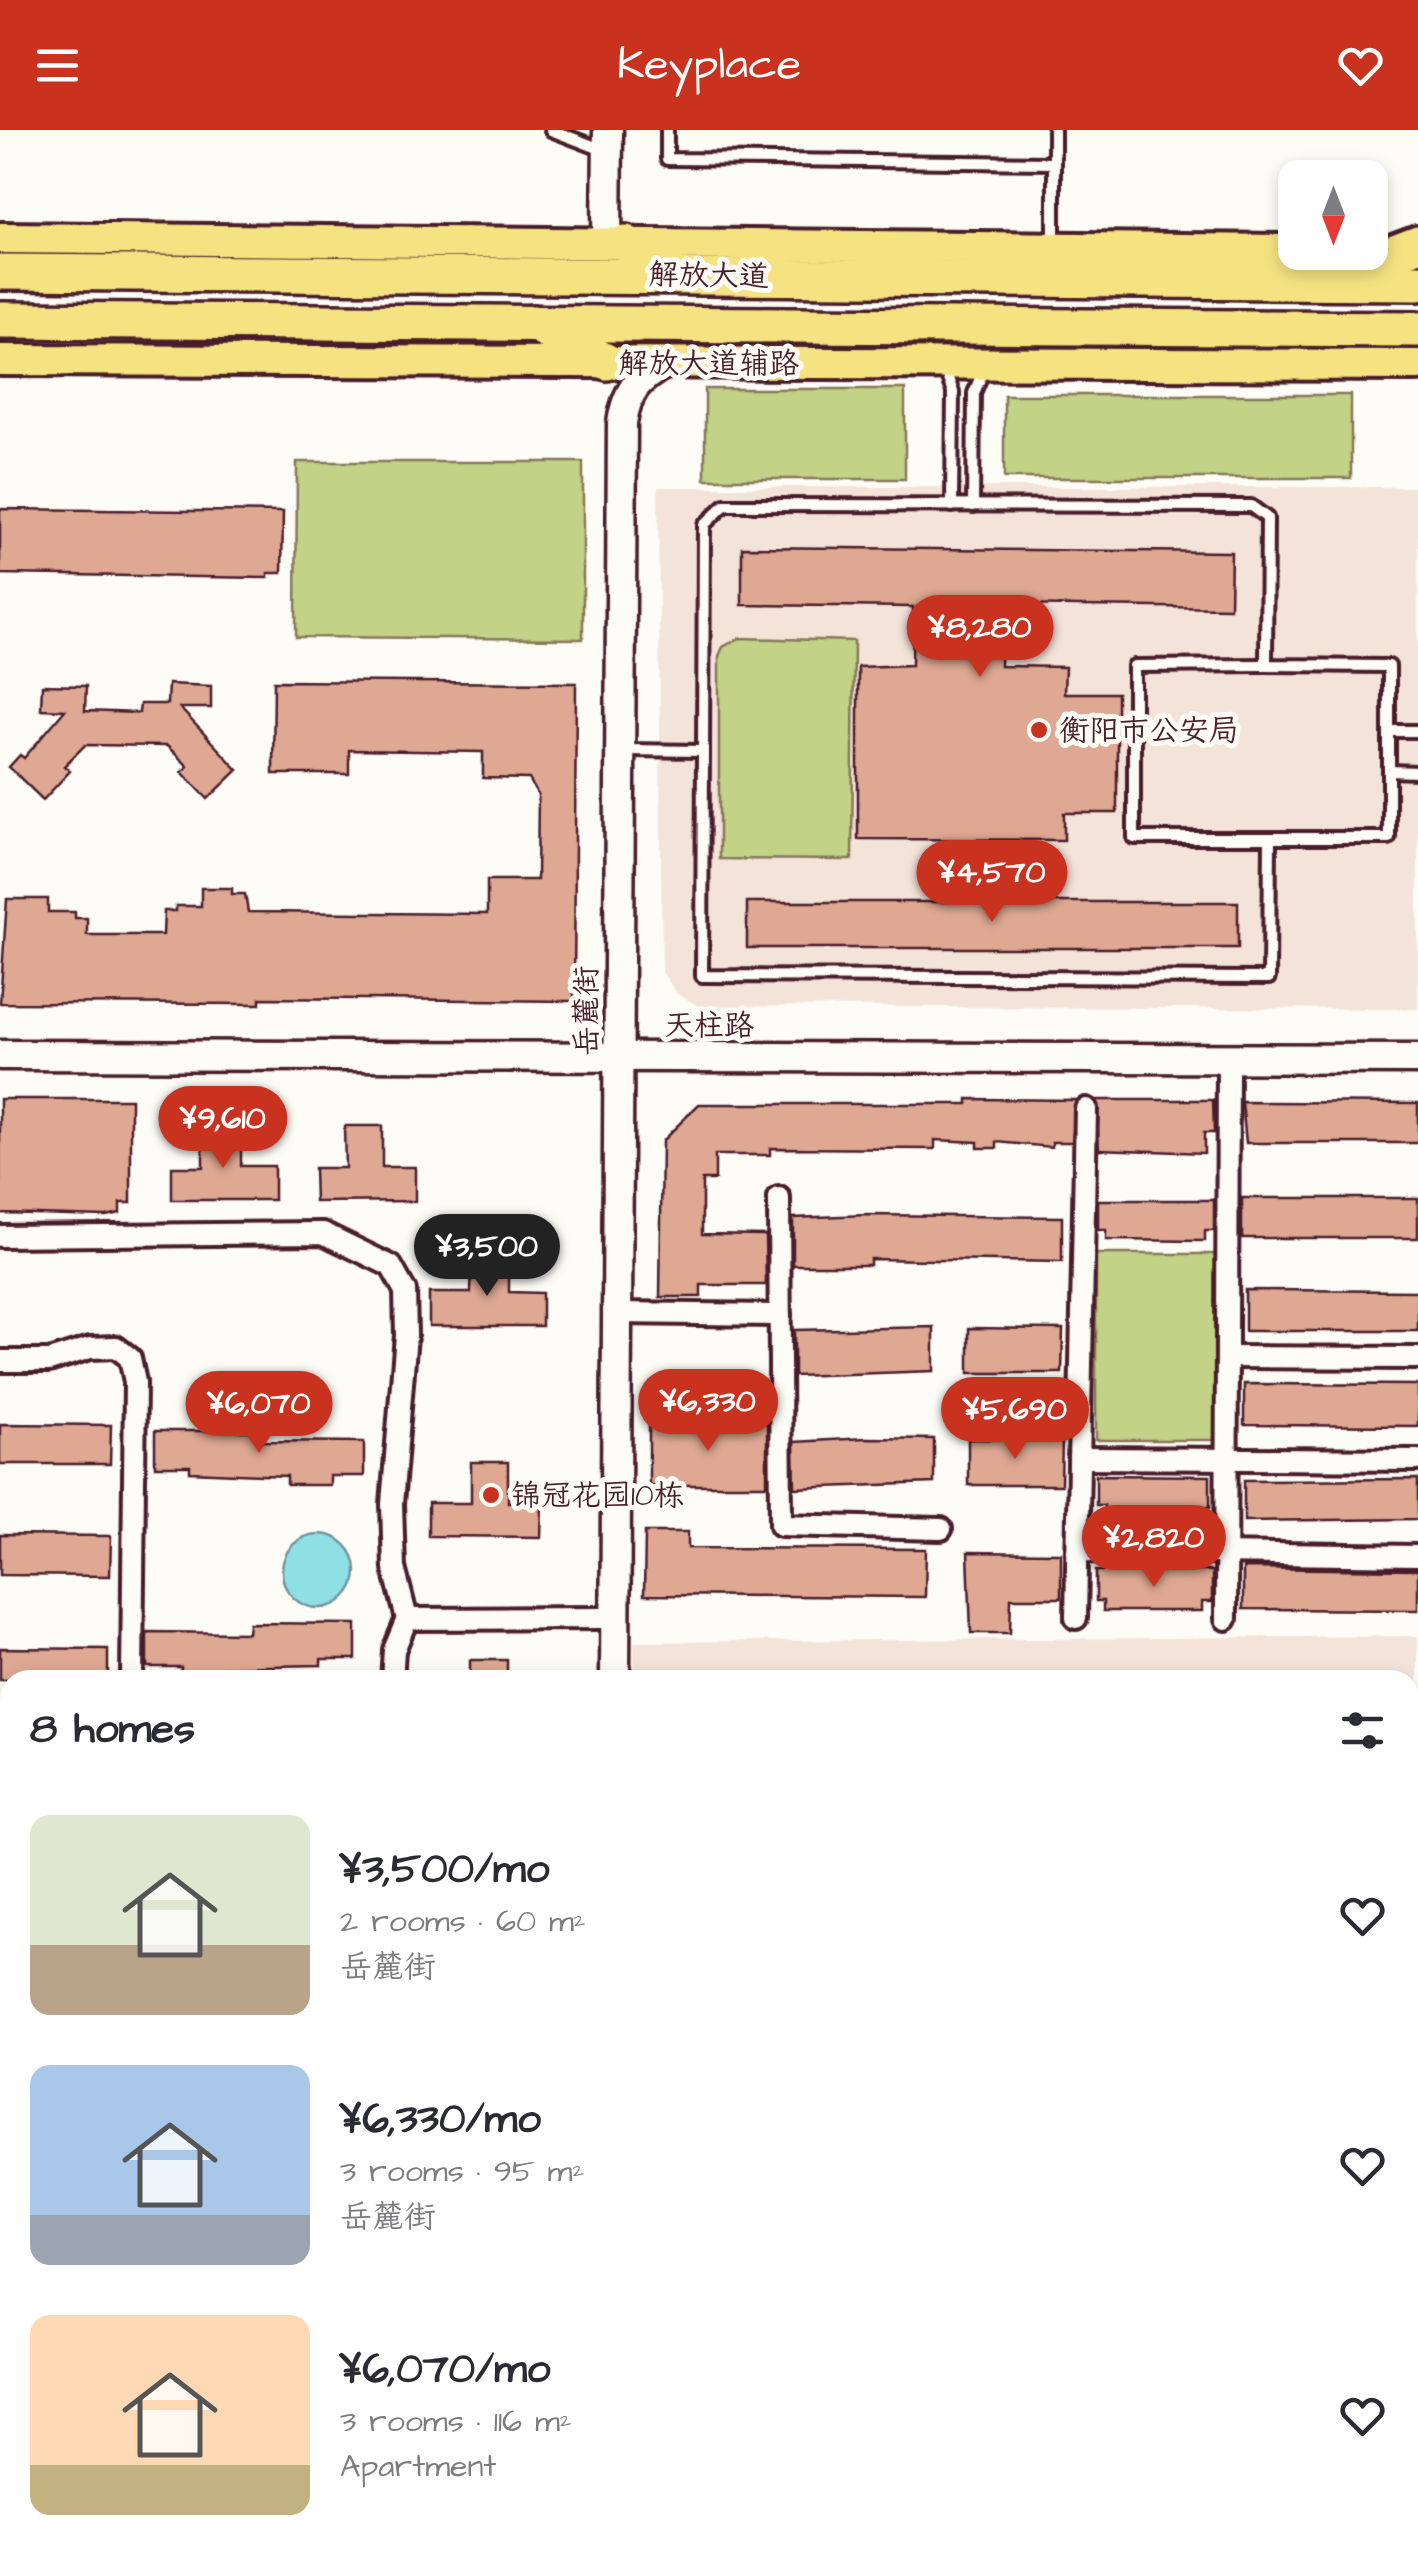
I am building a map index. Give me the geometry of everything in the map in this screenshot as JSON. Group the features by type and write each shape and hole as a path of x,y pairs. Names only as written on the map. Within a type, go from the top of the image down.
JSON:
{"highway":[{"path":"578,274 616,243 674,274"},
{"name":"解放大道","path":"0,272 1316,281 1415,260"},
{"name":"解放大道","path":"0,320 528,320 1418,329"},
{"path":"528,320 607,362"}],"main road":[{"path":"0,238 1278,250"},
{"path":"1388,255 1415,260"},
{"name":"解放大道辅路","path":"0,360 1418,365"}],"street":[{"path":"614,137 616,243"},
{"name":"岳麓街","path":"607,362 617,1313 615,1670"},
{"name":"岳麓街","path":"602,1670 620,750 622,423 627,394 640,377 666,363"},
{"name":"天柱路","path":"0,1055 1418,1059"},
{"path":"1226,1619 1228,1059"},
{"path":"1076,1618 1086,1109"},
{"path":"780,1198 781,1525 940,1529"},
{"path":"0,1236 323,1232 391,1266 405,1291 406,1336 392,1504 394,1568 408,1619 394,1650 393,1670"},
{"path":"617,1313 780,1314"},
{"path":"0,1361 49,1361 90,1348 116,1347 130,1358 135,1382 132,1670"},
{"path":"1228,1358 1418,1358"},
{"path":"1079,1458 1418,1460"},
{"path":"1077,1551 1418,1556"},
{"path":"408,1619 602,1618"}],"lane":[{"path":"551,130 614,137"},
{"path":"667,130 666,159 1054,162"},
{"path":"1054,130 1054,246"},
{"path":"942,364 953,392 952,506"},
{"path":"973,506 974,392 986,364"},
{"path":"1266,666 1267,518 1252,506 725,505 704,525 702,976 1269,978 1270,838"},
{"path":"1134,666 1389,666 1389,731 1389,838 1134,838 1134,666"},
{"path":"1389,731 1418,731"},
{"path":"620,750 703,751"},
{"path":"1389,771 1418,772"}],"shaded area":[{"name":"衡阳市公安局","path":"658,487 1418,487 1418,1009 699,1006 677,994 662,972"},
{"path":"1418,1636 1418,1670 634,1670 634,1642"}],"green space":[{"path":"705,389 905,389 905,479 705,479"},
{"path":"1004,395 1351,395 1351,478 1004,478"},
{"path":"297,462 583,462 583,639 296,637"},
{"path":"740,638 854,641 852,860 719,859 719,656 723,647"},
{"path":"1096,1254 1218,1254 1218,1440 1096,1440"}],"water":[{"path":"319,1534 345,1545 356,1571 345,1597 319,1608 293,1597 282,1571 293,1545"}],"building":[{"path":"0,509 283,512 282,573 268,573 268,578 0,574"},
{"path":"742,547 1231,552 1230,608 1001,605 1000,666 1065,667 1064,693 1117,693 1117,813 1064,813 1064,840 858,839 858,667 912,665 913,607 742,605"},
{"path":"274,681 576,683 574,1001 260,998 260,1004 0,1003 7,899 48,899 48,912 75,912 75,918 87,918 87,935 163,935 164,911 176,911 176,906 201,906 201,888 232,888 232,894 245,894 248,912 487,914 487,880 537,880 538,795 529,779 483,778 483,752 349,750 349,774 273,774"},
{"path":"168,684 211,686 211,708 180,708 238,770 208,799 182,772 188,766 167,746 85,745 64,766 70,771 43,800 9,767 20,755 24,758 65,710 41,709 42,685 86,686 85,711 139,713 140,704 167,704"},
{"path":"747,902 1238,902 1238,948 747,948"},
{"path":"0,1099 131,1099 131,1203 120,1203 120,1213 106,1216 0,1213"},
{"path":"968,1099 1076,1100 1072,1142 1052,1142 1052,1147 997,1142 997,1148 978,1148 978,1142 935,1140 935,1149 770,1148 770,1155 715,1155 715,1180 702,1180 702,1234 765,1235 766,1285 701,1285 701,1297 660,1297 662,1141 699,1104 968,1104"},
{"path":"1096,1100 1213,1100 1214,1133 1204,1133 1204,1153 1099,1149"},
{"path":"1242,1102 1418,1103 1418,1143 1246,1143"},
{"path":"203,1125 241,1125 241,1166 274,1166 274,1200 172,1200 172,1167 203,1167"},
{"path":"344,1126 382,1126 382,1167 415,1167 415,1201 315,1202 314,1168 345,1168"},
{"path":"1242,1198 1418,1198 1418,1238 1242,1238"},
{"path":"1098,1200 1214,1200 1214,1231 1205,1231 1205,1241 1106,1240 1106,1230 1098,1230"},
{"path":"1062,1217 1062,1262 870,1259 870,1265 793,1265 793,1218"},
{"path":"472,1252 509,1252 509,1292 542,1293 542,1326 429,1326 429,1293 471,1293"},
{"path":"1245,1290 1418,1291 1418,1331 1245,1331"},
{"path":"934,1327 934,1371 794,1376 794,1330"},
{"path":"969,1328 1063,1329 1062,1373 969,1373"},
{"path":"1244,1384 1418,1385 1418,1426 1244,1425"},
{"path":"649,1423 767,1423 767,1485 649,1485"},
{"path":"0,1424 111,1425 110,1464 0,1464"},
{"path":"155,1431 263,1431 263,1441 364,1442 364,1476 330,1476 330,1485 287,1485 287,1476 190,1472 190,1466 155,1466"},
{"path":"934,1439 934,1483 795,1488 794,1442"},
{"path":"968,1439 1062,1440 1061,1485 968,1485"},
{"name":"锦冠花园10栋","path":"471,1462 508,1462 508,1502 542,1502 541,1537 428,1536 428,1503 471,1503"},
{"path":"1096,1475 1210,1476 1210,1507 1203,1507 1203,1516 1104,1516 1104,1505 1096,1505"},
{"path":"1418,1479 1418,1519 1244,1521 1244,1480"},
{"path":"645,1532 688,1532 688,1548 926,1549 925,1597 644,1595"},
{"path":"0,1535 111,1536 110,1576 0,1575"},
{"path":"968,1552 1061,1553 1061,1598 1011,1598 1010,1633 971,1633"},
{"path":"1243,1568 1418,1570 1418,1610 1243,1609"},
{"path":"1096,1571 1212,1571 1212,1602 1202,1602 1202,1611 1103,1611 1103,1601 1096,1601"},
{"path":"249,1623 356,1624 356,1659 321,1659 321,1665 224,1670 147,1667 147,1632 248,1633"},
{"path":"0,1648 108,1649 108,1670 0,1670"},
{"path":"470,1660 507,1660 507,1670 470,1670"}],"place":[{"name":"衡阳市公安局","path":"1039,730"},
{"name":"锦冠花园10栋","path":"491,1495"}]}
